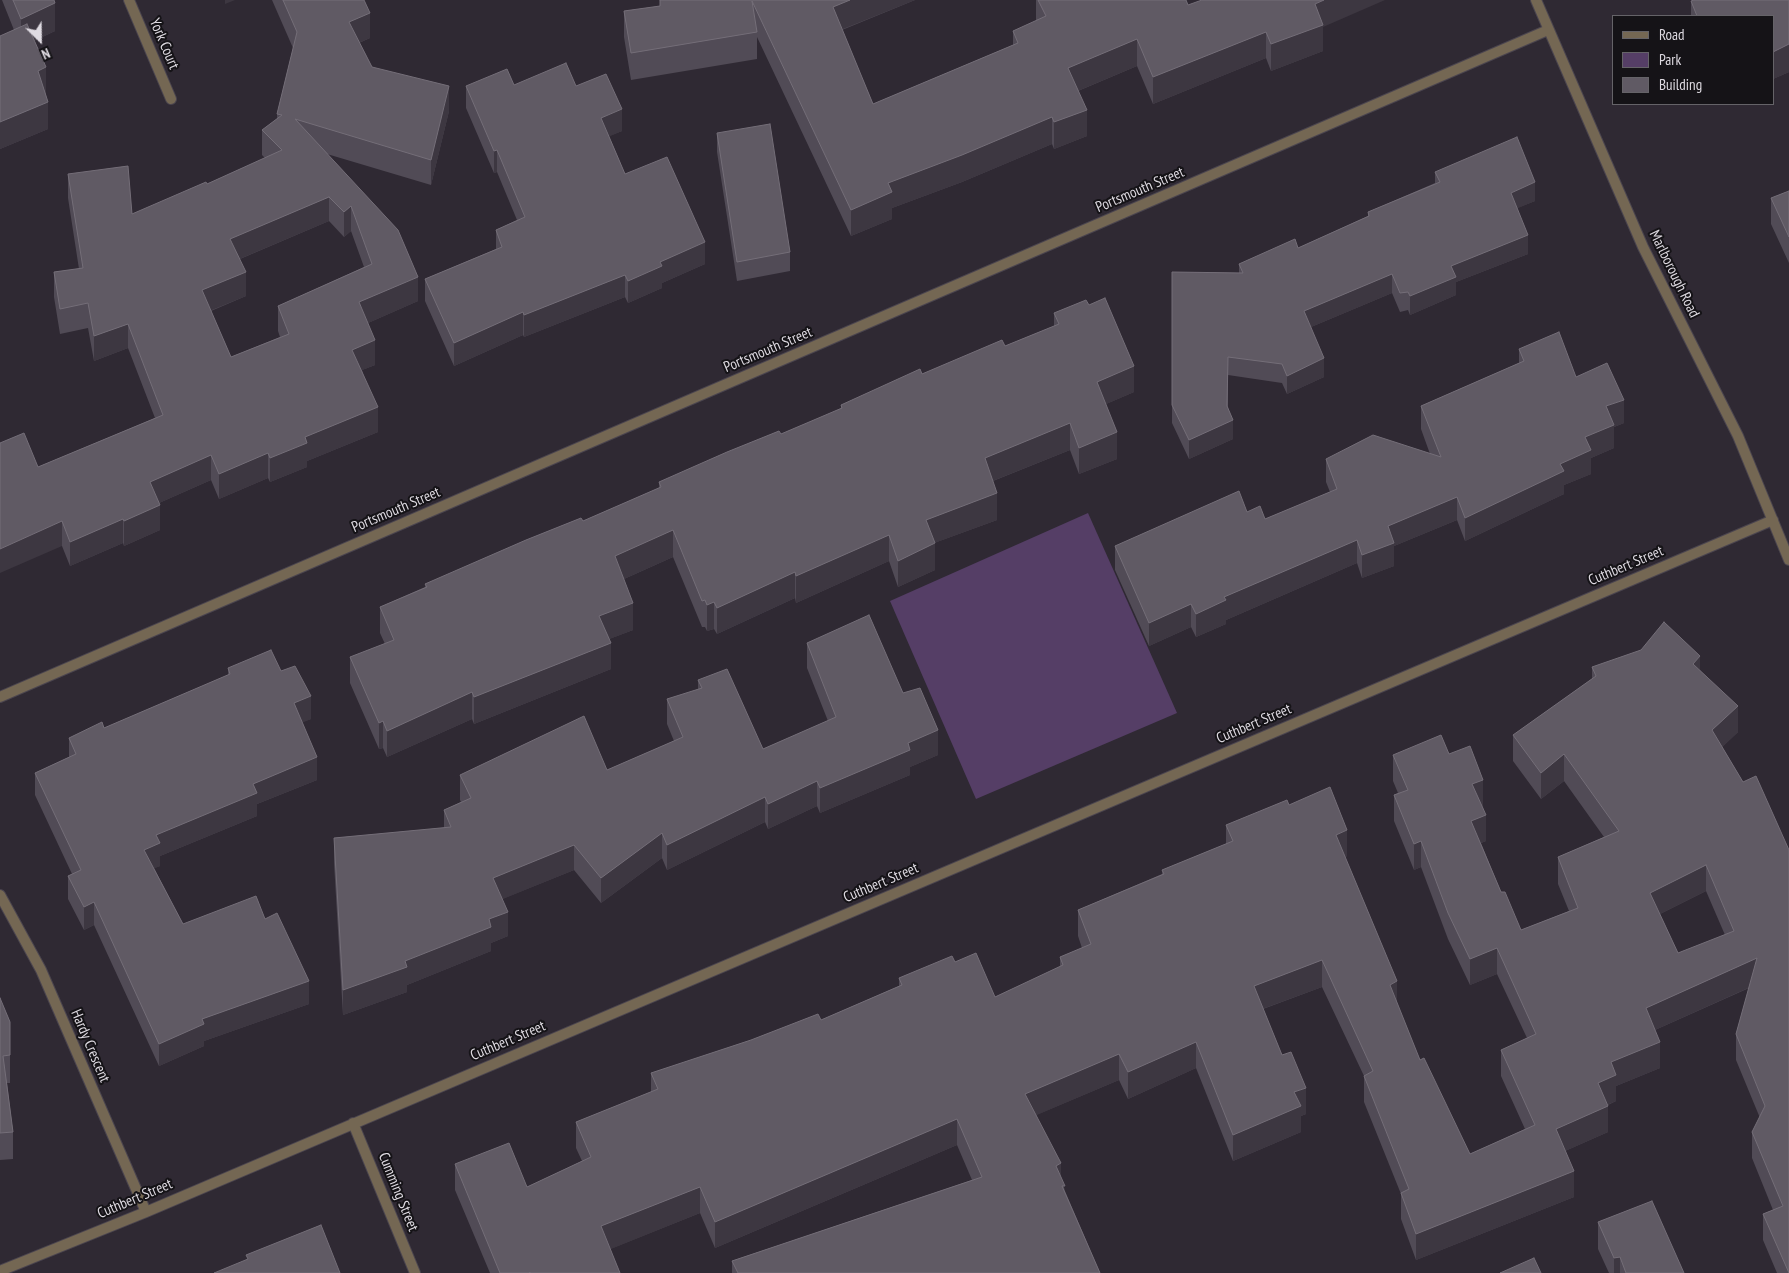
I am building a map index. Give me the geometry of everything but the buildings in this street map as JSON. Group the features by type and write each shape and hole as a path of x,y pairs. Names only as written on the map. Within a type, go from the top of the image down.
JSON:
{"street":[{"name":"York Court","path":"129,0 171,99"},
{"name":"Marlborough Road","path":"1536,0 1643,247 1738,436 1789,560"},
{"name":"Portsmouth Street","path":"0,697 1548,30"},
{"name":"Cuthbert Street","path":"0,1271 146,1212 1773,520"},
{"name":"Hardy Crescent","path":"0,895 41,970 146,1212"},
{"name":"Cumming Street","path":"353,1123 415,1273"}],"green space":[{"path":"1088,513 1177,713 976,799 890,601"}]}
